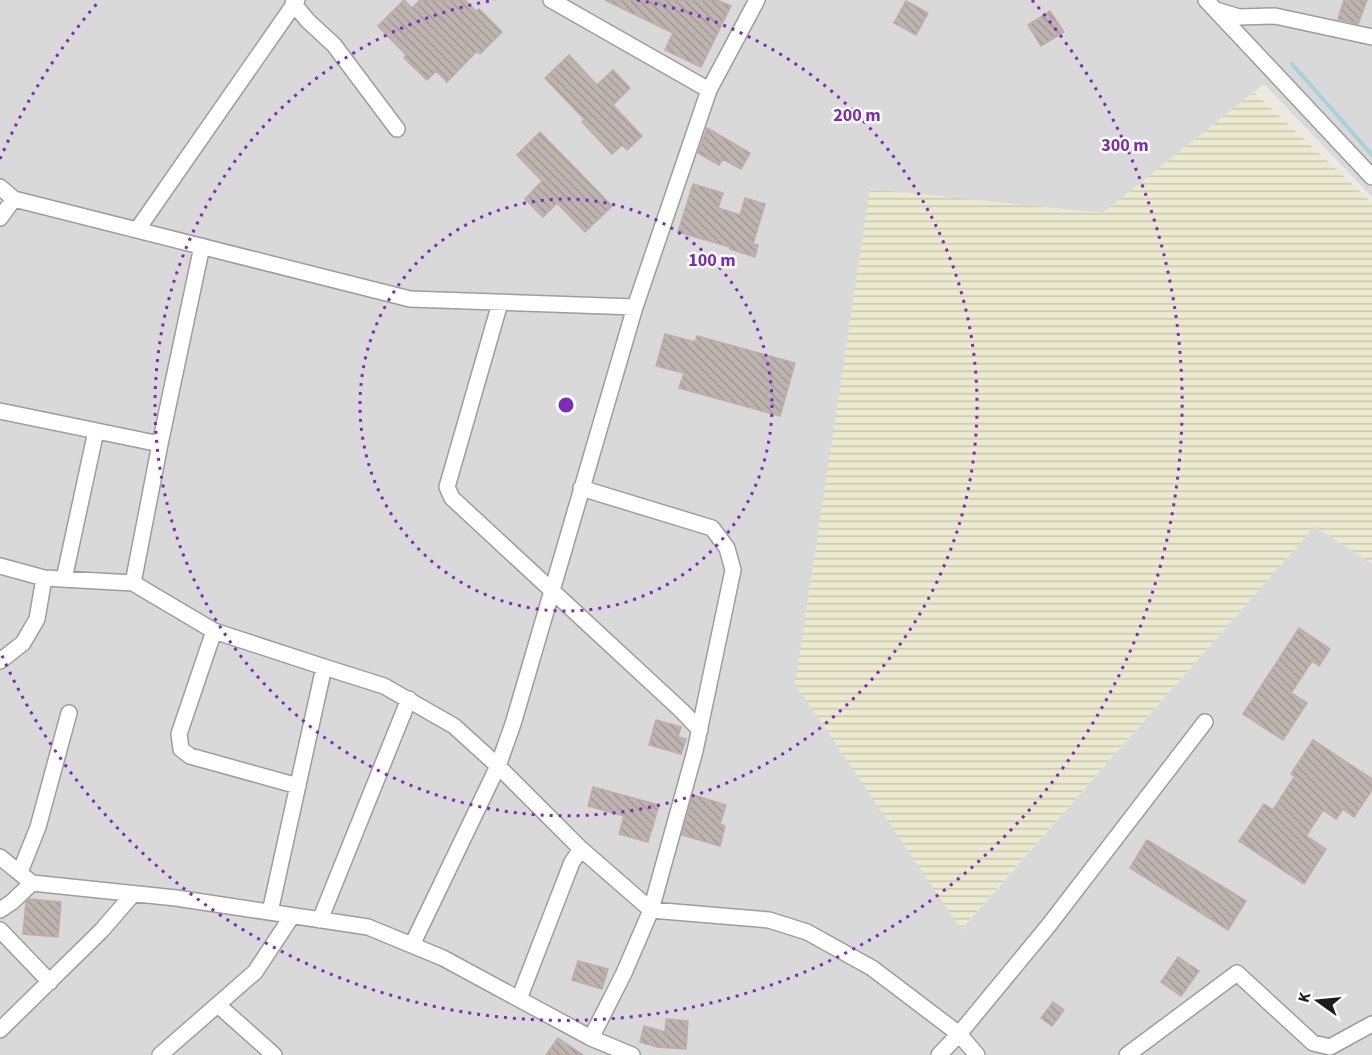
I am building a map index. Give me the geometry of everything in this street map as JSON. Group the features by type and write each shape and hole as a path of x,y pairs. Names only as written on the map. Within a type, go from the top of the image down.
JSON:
{"street":[{"path":"551,0 709,90"},
{"path":"136,230 295,2 308,21 334,45 397,129"},
{"path":"412,945 498,766 513,724 635,307 709,90 752,2"},
{"path":"1210,5 1239,17 1275,16 1372,37"},
{"path":"1210,5 1372,177"},
{"path":"0,187 14,200 410,299 635,307"},
{"path":"0,218 14,200"},
{"path":"133,583 202,246"},
{"path":"500,303 447,487 452,498 700,730"},
{"path":"0,411 160,444"},
{"path":"64,579 96,431"},
{"path":"581,488 712,528 727,548 733,570 700,730 668,853 651,910 595,1046"},
{"path":"0,566 44,578 133,583 214,631 384,686 453,726 498,766 580,849 651,910 769,920 807,932 872,968 959,1034 977,1055"},
{"path":"0,661 23,643 37,619 44,578"},
{"path":"214,631 179,734 181,749 190,756 298,786"},
{"path":"270,912 324,667"},
{"path":"320,920 409,699"},
{"path":"20,872 38,827 69,713"},
{"path":"939,1055 1049,925 1205,722"},
{"path":"519,999 572,862 580,849"},
{"path":"0,857 32,883 176,898 368,927 443,958 519,999 595,1046 632,1055"},
{"path":"0,910 32,883"},
{"path":"0,1030 102,930 133,894"},
{"path":"160,1055 255,972 292,916"},
{"path":"0,930 50,982"},
{"path":"1132,1053 1237,973 1313,1043 1330,1047 1372,1024"},
{"path":"218,1005 274,1055"}],"shaded area":[{"path":"0,0 1372,0 1372,197 1264,84 1103,213 870,190 962,929 1315,526 1372,564 1372,1055 0,1055"},
{"path":"1254,92 1372,203 1372,564 1315,526 961,929 795,684 870,189 1103,213"}],"building":[{"path":"404,0 412,8 420,0 465,0 476,11 479,9 502,32 480,54 477,51 447,82 436,71 427,80 404,58 406,55 378,26"},
{"path":"605,0 717,0 731,6 701,67 665,50 673,33"},
{"path":"1344,0 1367,0 1358,24 1338,19"},
{"path":"906,1 928,13 916,35 894,23"},
{"path":"1050,11 1064,32 1041,46 1028,25"},
{"path":"569,55 597,85 613,70 630,88 613,105 642,136 627,150 622,145 612,154 582,122 585,120 545,78"},
{"path":"707,128 750,153 741,169 723,159 719,165 698,153"},
{"path":"540,132 612,206 585,232 557,203 543,217 525,199 542,181 517,155"},
{"path":"693,184 723,193 718,208 740,215 745,198 765,204 753,244 758,245 755,257 678,232"},
{"path":"665,334 695,342 697,336 795,363 780,416 679,388 684,373 656,366"},
{"path":"1299,628 1330,649 1319,666 1312,661 1291,693 1307,703 1283,740 1243,714"},
{"path":"656,720 681,727 678,737 686,739 681,754 649,745"},
{"path":"1313,740 1372,779 1372,790 1354,817 1343,809 1336,819 1323,810 1306,836 1326,849 1304,884 1239,841 1264,804 1273,810 1295,776 1291,774"},
{"path":"593,787 659,805 648,842 619,834 624,816 588,806"},
{"path":"693,795 726,805 720,824 725,826 720,846 682,835"},
{"path":"1147,840 1246,901 1228,930 1130,868"},
{"path":"29,899 61,902 58,937 23,934 26,902"},
{"path":"1178,957 1199,971 1181,996 1161,982"},
{"path":"578,961 608,969 602,989 572,980"},
{"path":"1053,1002 1064,1010 1052,1026 1041,1018"},
{"path":"666,1019 688,1021 686,1049 657,1047 640,1042 644,1026 665,1032"},
{"path":"558,1038 583,1055 546,1055"}],"waterway":[{"path":"1292,64 1372,155"}]}
